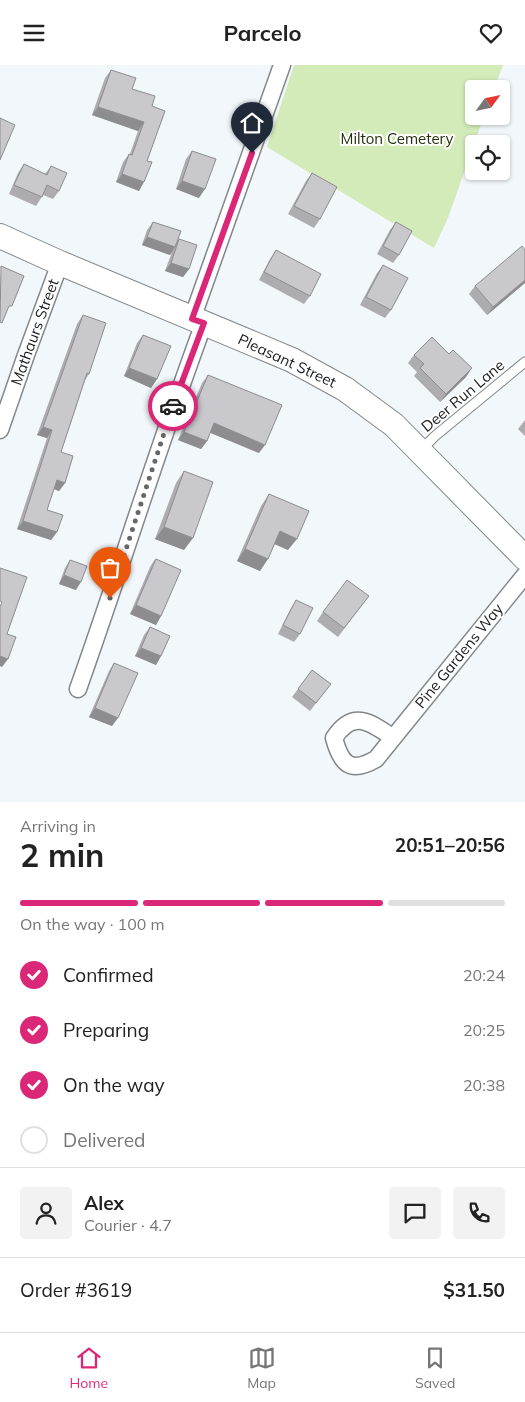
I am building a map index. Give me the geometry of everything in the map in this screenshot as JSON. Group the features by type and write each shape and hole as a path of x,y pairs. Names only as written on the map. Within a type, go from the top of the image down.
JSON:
{"street":[{"path":"78,689 164,433 198,321 282,65"},
{"name":"Pleasant Street","path":"0,236 292,360 328,378 394,425 525,558"},
{"name":"Mathaurs Street","path":"0,430 60,263"},
{"name":"Pine Gardens Way","path":"392,737 525,575"}],"lane":[{"name":"Deer Run Lane","path":"420,451 435,436 525,362"}],"green space":[{"name":"Milton Cemetery","path":"294,65 503,65 497,80 465,80 465,125 481,125 477,135 465,135 465,170 448,218 434,248 267,147"}],"building":[{"path":"111,70 136,78 132,89 155,96 152,106 165,111 147,161 152,162 144,182 122,174 129,154 132,155 144,122 98,107"},
{"path":"0,118 15,125 0,160"},
{"path":"192,151 216,159 205,189 182,181"},
{"path":"24,164 47,175 51,166 67,173 59,191 47,185 42,197 14,185"},
{"path":"312,173 337,187 320,219 294,206"},
{"path":"153,222 181,231 175,247 147,237"},
{"path":"396,222 412,231 399,255 383,246"},
{"path":"179,239 197,245 189,269 171,263"},
{"path":"522,246 525,250 525,280 493,307 475,286"},
{"path":"276,250 321,274 310,296 264,272"},
{"path":"383,265 408,278 391,310 366,297"},
{"path":"1,266 24,276 12,306 9,306 2,323 0,322"},
{"path":"83,315 106,323 61,452 73,456 65,483 57,480 47,510 63,515 57,532 23,521 52,430 43,427"},
{"path":"143,335 171,346 157,379 129,368"},
{"path":"432,337 449,354 453,350 472,368 446,394 420,368 424,364 414,355"},
{"path":"208,375 282,405 265,445 214,423 207,441 184,432"},
{"path":"184,471 213,482 193,538 164,527"},
{"path":"269,494 309,511 297,539 280,531 268,559 245,549"},
{"path":"156,559 181,570 161,616 136,605"},
{"path":"70,560 87,566 81,582 64,575"},
{"path":"0,568 27,577 7,634 16,637 8,659 0,656 0,607 2,602 0,601"},
{"path":"347,580 369,596 344,628 323,612"},
{"path":"296,600 313,608 300,634 283,625"},
{"path":"150,627 170,636 161,656 141,648"},
{"path":"114,663 138,673 118,718 95,708"},
{"path":"312,670 331,684 316,703 298,689"}],"way so far":[{"path":"110,598 173,406"}],"route":[{"path":"173,406 204,323 192,319 252,153"}]}
